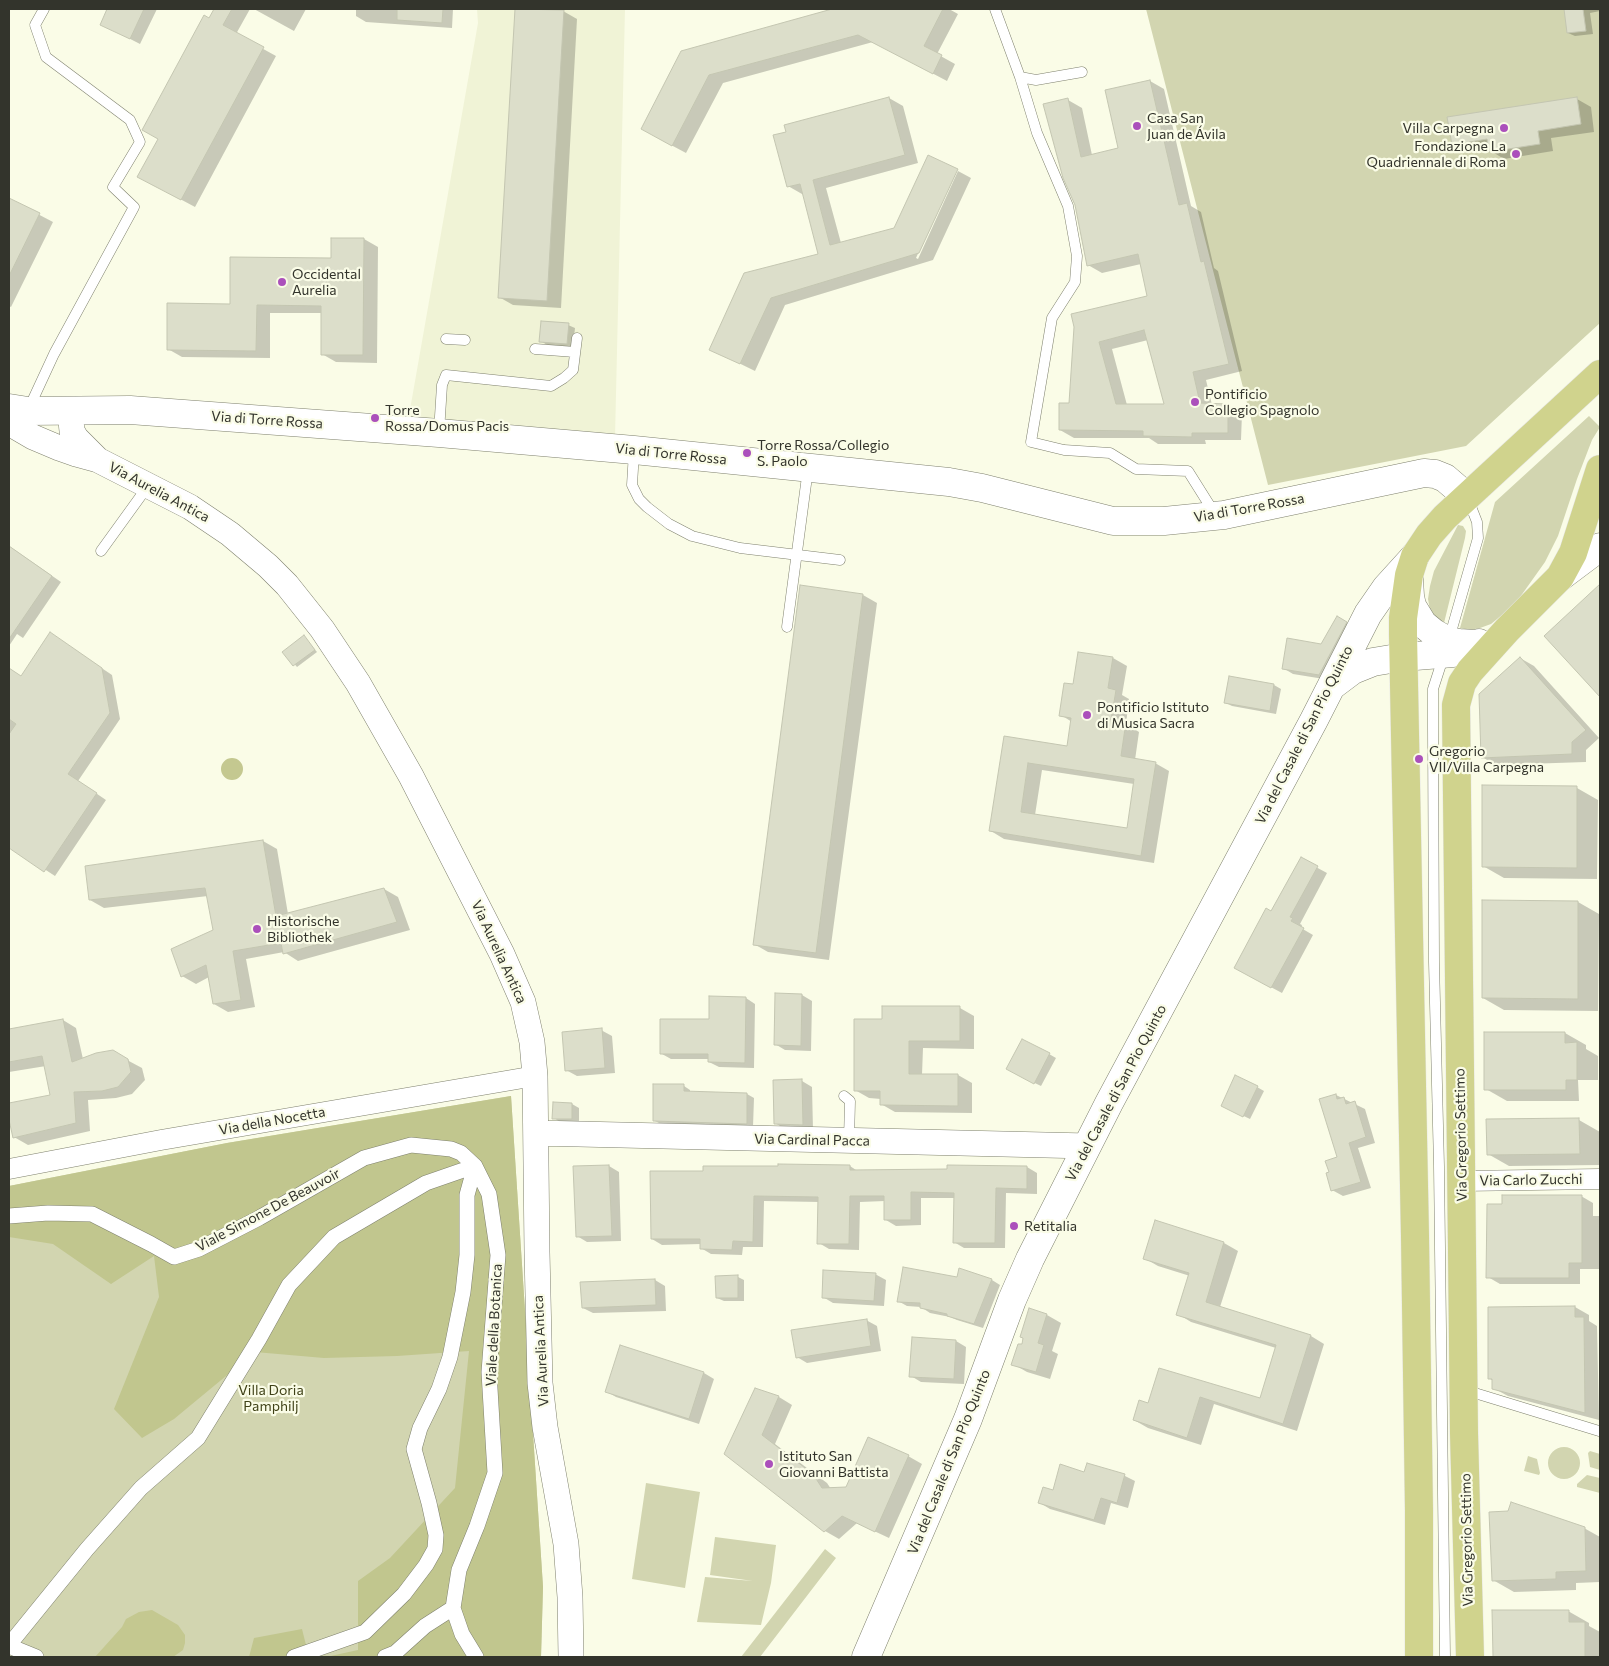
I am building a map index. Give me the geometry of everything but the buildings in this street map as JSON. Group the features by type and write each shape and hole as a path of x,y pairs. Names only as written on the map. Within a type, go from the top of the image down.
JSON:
{"main road":[{"path":"1419,1657 1420,1511 1416,1246 1403,618 1412,565 1430,535 1466,496 1588,396 1600,374"},
{"name":"Via di Torre Rossa","path":"15,414 130,410 439,433 536,436 634,450 966,485 1113,521 1164,521 1216,516 1426,472 1450,481 1466,496"},
{"name":"Via Gregorio Settimo","path":"1470,1657 1464,1390 1456,713 1462,683 1470,672 1507,630 1560,577 1573,553 1600,469"},
{"path":"1560,577 1600,547"},
{"path":"1412,565 1410,596 1417,615 1446,648"},
{"name":"Via del Casale di San Pio Quinto","path":"866,1657 968,1419 1030,1259 1109,1103 1333,685 1354,640 1376,600 1396,576 1412,565"},
{"path":"1333,685 1347,674 1373,662 1446,648 1462,650 1494,638 1507,630"}],"street":[{"name":"Via Aurelia Antica","path":"70,411 72,431 76,438 98,460"},
{"name":"Via Aurelia Antica","path":"15,414 33,436 59,448 98,460 210,519 268,566 304,604 358,683 411,776 506,961 527,1014 532,1042 535,1076 540,1383 548,1445 566,1544 570,1597 571,1657"},
{"name":"Via della Nocetta","path":"9,1169 161,1140 535,1076"},
{"name":"Via Cardinal Pacca","path":"536,1133 1088,1146"},
{"name":"Viale Simone De Beauvoir","path":"9,1216 48,1212 92,1214 174,1257 199,1249 364,1158 411,1145 451,1149 461,1153 475,1166 487,1187"},
{"path":"10,1657 9,1647 87,1549 141,1488 198,1438 289,1285 334,1237 426,1183 475,1166"},
{"path":"294,1657 365,1632 404,1594 426,1565 435,1549 436,1535 414,1449 420,1428 439,1389 450,1358 463,1292 467,1255 467,1195 475,1166"},
{"name":"Via Carlo Zucchi","path":"1462,1181 1600,1179"},
{"name":"Viale della Botanica","path":"453,1608 459,1570 477,1526 495,1473 489,1372 498,1255 490,1194 487,1187"},
{"path":"385,1657 395,1653 426,1626 453,1608 462,1634 476,1657"},
{"path":"9,1647 36,1657"}],"lane":[{"path":"15,414 54,354 134,207 113,187 140,142 130,120 46,57 35,25 44,9"},
{"path":"995,9 1020,77 1037,133 1068,206 1077,256 1075,282 1052,318 1031,442 1064,450 1110,453 1136,468 1188,471 1216,516"},
{"path":"1020,77 1036,80 1082,72"},
{"path":"439,433 442,385 446,375 551,386 564,378 572,370 576,338"},
{"path":"446,339 465,340"},
{"path":"536,349 575,352"},
{"path":"634,450 631,477 634,491 647,507 669,524 692,536 740,548 840,560"},
{"path":"788,627 808,468"},
{"path":"101,552 148,486"},
{"name":"Via Gregorio Settimo","path":"1445,1657 1439,1166 1434,962 1433,689 1478,538 1475,513 1466,496"},
{"path":"844,1096 850,1102 849,1141"},
{"path":"1464,1390 1599,1431"}],"shaded area":[{"path":"477,9 625,9 615,437 408,421 478,23"},
{"path":"232,758 242,765 243,769 236,779 232,780 222,773 221,769 228,759"},
{"path":"511,1096 543,1587 541,1657 326,1657 358,1650 358,1581 390,1558 455,1488 469,1351 397,1356 324,1358 255,1352 174,1419 142,1438 114,1409 159,1297 154,1256 111,1284 53,1244 9,1237 9,1186 227,1143"},
{"path":"152,1610 178,1625 185,1635 183,1650 173,1657 95,1657 122,1627 126,1619 139,1612"},
{"path":"302,1629 309,1657 249,1657 254,1638"}],"green space":[{"name":"Villa Carpegna","path":"1146,9 1600,9 1600,323 1466,446 1268,485"},
{"path":"1589,416 1600,427 1592,440 1558,536 1545,562 1518,600 1491,624 1470,630 1460,628 1495,502"},
{"path":"1458,525 1463,526 1466,531 1465,538 1444,623 1436,619 1430,610 1428,599 1434,571"},
{"name":"Villa Doria Pamphilj","path":"511,1096 543,1587 541,1657 9,1657 9,1186 227,1143"},
{"path":"1564,1447 1575,1452 1580,1463 1575,1474 1564,1479 1553,1474 1548,1463 1553,1452"},
{"path":"1590,1451 1600,1454 1600,1470 1590,1467 1588,1453"},
{"path":"1528,1456 1537,1459 1539,1475 1524,1471"},
{"path":"1587,1475 1600,1478 1600,1493 1577,1487 1577,1484"},
{"path":"646,1483 700,1492 685,1588 632,1579"},
{"path":"715,1537 776,1545 771,1583 761,1625 697,1622 705,1577 753,1581 710,1575"},
{"path":"825,1549 836,1558 760,1657 741,1657"}],"place":[{"name":"Casa San Juan de Ávila","path":"1137,126"},
{"name":"Villa Carpegna","path":"1504,128"},
{"name":"Fondazione La Quadriennale di Roma","path":"1516,154"},
{"name":"Occidental Aurelia","path":"282,282"},
{"name":"Pontificio Collegio Spagnolo","path":"1195,402"},
{"name":"Torre Rossa/Domus Pacis","path":"375,418"},
{"name":"Torre Rossa/Collegio S. Paolo","path":"747,453"},
{"name":"Pontificio Istituto di Musica Sacra","path":"1087,715"},
{"name":"Gregorio VII/Villa Carpegna","path":"1419,759"},
{"name":"Historische Bibliothek","path":"257,929"},
{"name":"Retitalia","path":"1014,1226"},
{"name":"Istituto San Giovanni Battista","path":"769,1464"}]}
